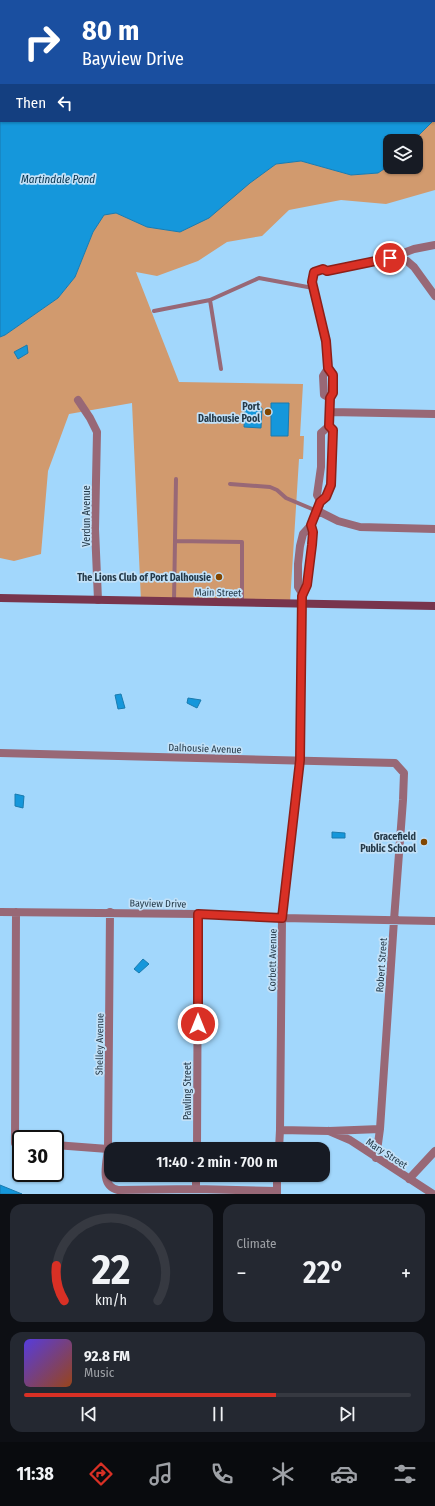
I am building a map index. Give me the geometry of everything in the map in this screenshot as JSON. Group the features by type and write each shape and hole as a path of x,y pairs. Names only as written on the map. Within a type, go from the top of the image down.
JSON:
{"main road":[{"name":"Main Street","path":"0,598 242,602 302,600 435,606"}],"street":[{"path":"302,600 298,587 298,564 303,534 311,525 318,511 320,502 317,495 321,467 321,433 329,426 330,398 333,393 333,375 328,368 326,341 313,288 312,275 318,270 323,269 327,271 390,258 414,249 435,245"},
{"path":"390,258 407,261 414,267 435,296"},
{"name":"Verdun Avenue","path":"78,400 97,432 95,529 98,600"},
{"path":"330,412 435,414"},
{"path":"320,502 326,497 331,485 333,430 329,426"},
{"path":"318,511 338,521 360,527 435,529"},
{"path":"302,600 307,585 311,555 313,532 311,525"},
{"name":"Corbett Avenue","path":"279,1142 282,918 300,760 302,600"},
{"name":"Dalhousie Avenue","path":"0,752 395,763 404,774"},
{"name":"Robert Street","path":"376,1158 380,1129 404,774"},
{"name":"Bayview Drive","path":"0,912 110,912 282,918 435,921"},
{"path":"16,912 18,1130"},
{"name":"Shelley Avenue","path":"108,1142 110,912"},
{"name":"Pawling Street","path":"197,1142 198,914"},
{"name":"Mary Street","path":"280,1130 329,1131 380,1129"},
{"name":"Mary Street","path":"329,1131 350,1140 433,1194"},
{"path":"64,1146 104,1149"},
{"path":"409,1179 435,1151"},
{"name":"Shelley Avenue","path":"107,1182 110,1188 118,1190 196,1188"},
{"path":"196,1182 196,1188 276,1192 277,1182"}],"lane":[{"path":"154,310 210,300 259,278 313,288"},
{"path":"210,300 221,369"},
{"path":"174,601 176,479"},
{"path":"230,484 270,487 277,490 286,498 318,511"},
{"path":"175,541 242,542 242,602"}],"shaded area":[{"path":"432,122 435,122 435,190 386,204 341,200 289,210 262,236 227,242 198,261 157,276 136,272 179,382 303,384 300,436 304,436 303,459 299,459 290,603 141,601 132,403 69,414 48,471 41,554 14,561 0,558 0,337 58,298 75,277 93,232 104,214 116,213 147,227 180,232 276,164 301,161 351,175 378,173 383,170 383,174 423,174 423,134 420,134"}],"water":[{"name":"Martindale Pond","path":"0,122 432,122 420,134 383,134 383,170 378,173 351,175 301,161 276,164 250,183 209,218 180,232 147,227 116,213 104,215 93,232 75,277 58,298 0,337"},
{"path":"27,345 28,353 18,359 14,352"},
{"path":"271,403 289,403 288,436 271,436"},
{"path":"245,407 262,408 261,428 244,427"},
{"path":"121,694 125,708 118,709 115,695"},
{"path":"188,698 201,700 197,708 187,703"},
{"path":"15,794 24,796 23,808 15,806"},
{"path":"332,832 345,833 345,838 332,838"},
{"path":"143,959 149,964 139,973 134,969"},
{"path":"0,1185 22,1194 0,1194"}],"place":[{"name":"Port Dalhousie Pool","path":"268,412"},
{"name":"The Lions Club of Port Dalhousie","path":"219,577"},
{"name":"Gracefield Public School","path":"424,842"}],"route":[{"path":"198,1024 198,914 282,918 300,760 302,596 307,585 313,532 311,525 318,511 320,502 326,497 331,485 333,430 329,426 330,398 333,393 333,375 328,368 326,341 313,288 312,275 318,270 323,269 327,271 390,258"}]}
